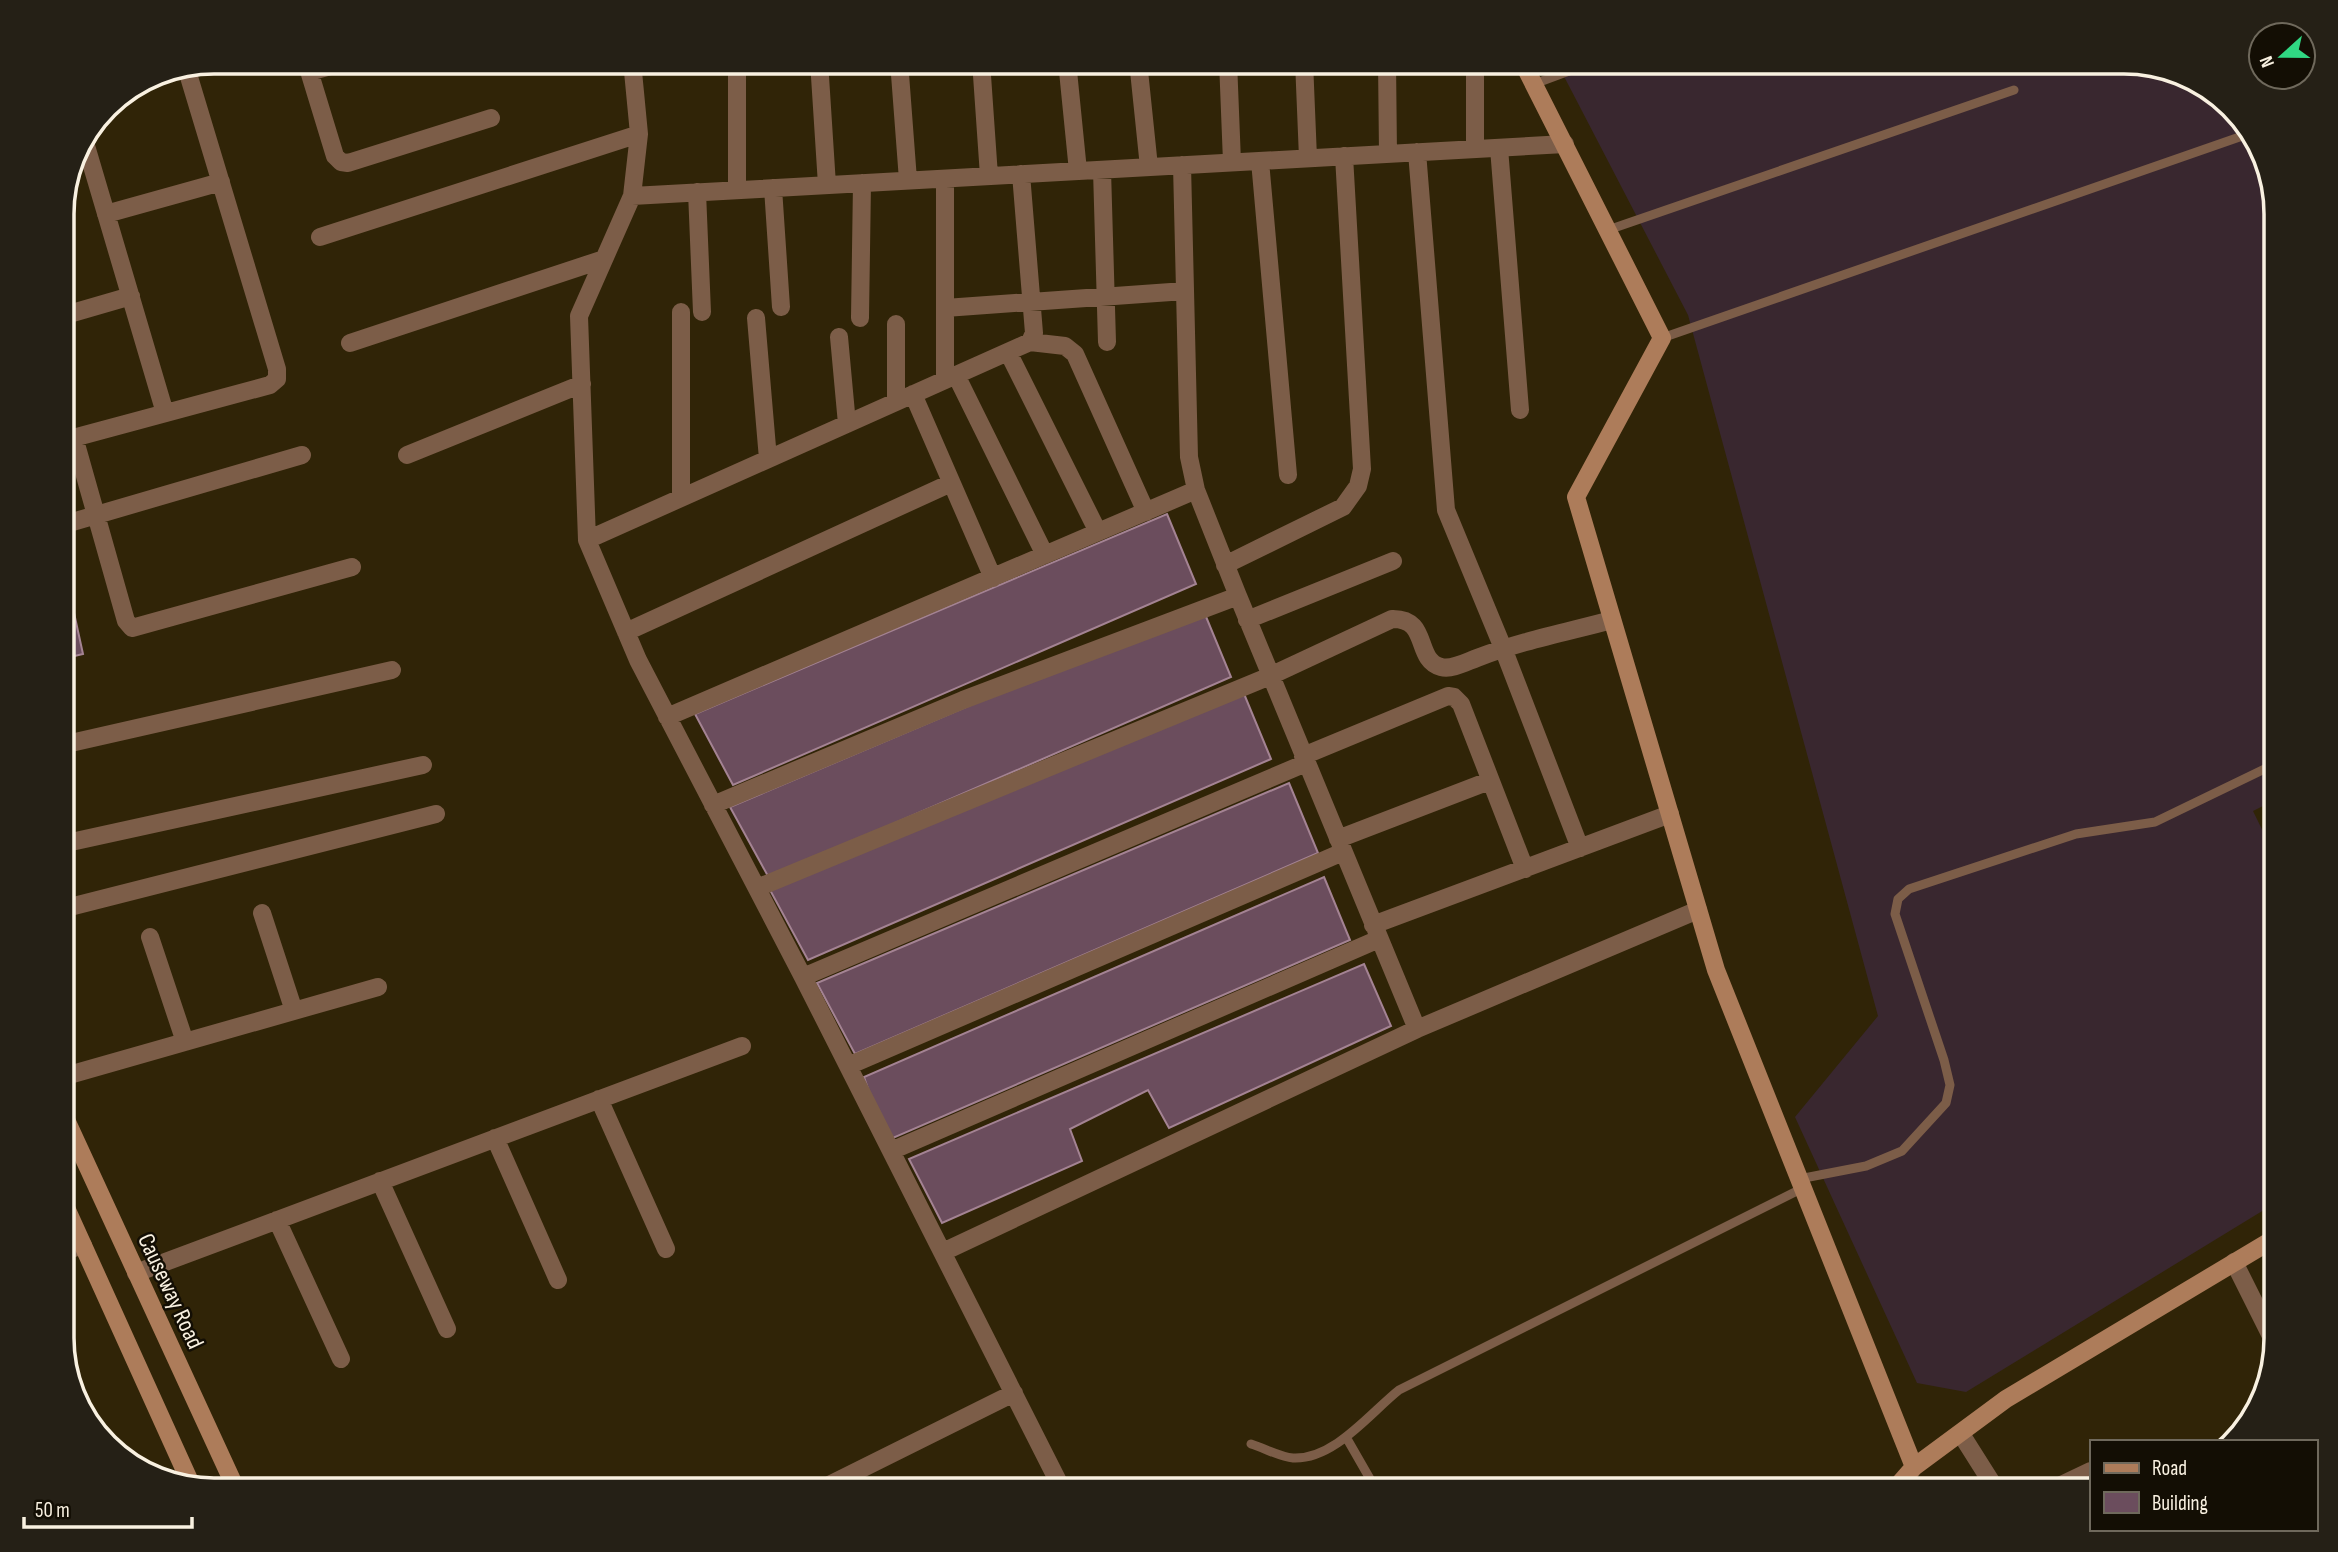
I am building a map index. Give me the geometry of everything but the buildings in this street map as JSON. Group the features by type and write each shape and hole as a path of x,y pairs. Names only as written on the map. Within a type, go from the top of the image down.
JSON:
{"street":[{"path":"310,74 335,156 341,162 348,163 491,118"},
{"path":"633,74 639,134 632,196 579,316 587,540 626,632 667,717 803,977 1056,1478"},
{"path":"737,74 737,190"},
{"path":"819,74 827,185"},
{"path":"900,74 908,180"},
{"path":"982,74 989,176"},
{"path":"1068,74 1078,171"},
{"path":"1139,74 1149,167"},
{"path":"1229,74 1232,162"},
{"path":"1305,74 1308,158"},
{"path":"1387,74 1388,154"},
{"path":"1475,74 1475,149"},
{"path":"1529,74 1662,338 1576,497 1716,970 1913,1467"},
{"path":"74,437 270,386 277,379 277,369 189,76"},
{"path":"320,237 639,134"},
{"path":"632,196 1565,144"},
{"path":"1499,148 1520,410"},
{"path":"88,152 165,413"},
{"path":"1417,152 1446,510 1503,648 1580,848"},
{"path":"1225,565 1343,507 1358,486 1362,469 1344,156"},
{"path":"1260,161 1288,475"},
{"path":"1182,165 1189,457 1196,490 1247,620 1417,1029"},
{"path":"1102,170 1107,342"},
{"path":"1021,174 1034,333 1030,342"},
{"path":"945,179 945,308 951,378 1045,555"},
{"path":"106,214 221,182"},
{"path":"860,318 862,183"},
{"path":"773,188 781,307"},
{"path":"697,192 702,312"},
{"path":"349,343 604,259"},
{"path":"945,308 1185,291"},
{"path":"74,313 131,296"},
{"path":"681,312 681,498"},
{"path":"756,318 768,460"},
{"path":"896,324 896,402"},
{"path":"839,337 847,424"},
{"path":"587,540 1030,342 1065,346 1075,354 1146,512"},
{"path":"1008,352 1098,532"},
{"path":"407,455 582,384"},
{"path":"913,394 993,578"},
{"path":"74,455 96,515 126,621 132,628 352,568"},
{"path":"74,521 302,455"},
{"path":"626,632 951,483"},
{"path":"667,717 1196,490"},
{"path":"1247,620 1393,561"},
{"path":"713,805 963,700 1238,596"},
{"path":"757,888 1270,676 1392,619 1404,618 1414,625 1431,662 1441,668 1453,667 1503,648 1612,620"},
{"path":"74,742 392,670"},
{"path":"803,977 1448,696 1454,697 1461,704 1525,869"},
{"path":"74,841 423,765"},
{"path":"848,1066 1489,781"},
{"path":"74,906 436,814"},
{"path":"891,1151 1376,932 1525,869 1670,814"},
{"path":"943,1252 1417,1029 1698,910"},
{"path":"262,913 293,1011"},
{"path":"150,937 185,1042"},
{"path":"74,1074 378,987"},
{"path":"136,1273 742,1046"},
{"path":"599,1099 666,1250"},
{"name":"Causeway Road","path":"74,1137 231,1478"},
{"path":"495,1138 558,1280"},
{"path":"380,1181 447,1329"},
{"path":"277,1220 341,1359"},
{"path":"74,1225 187,1476"},
{"path":"74,1248 83,1245"},
{"path":"1904,1478 1913,1467 2006,1399 2264,1245"},
{"path":"2234,1262 2264,1322"},
{"path":"843,1478 1014,1394"},
{"path":"1961,1434 1989,1478"}],"lane":[{"path":"1534,84 1561,74"},
{"path":"1608,230 2014,90"},
{"path":"1662,338 2241,137"},
{"path":"1251,1444 1293,1458 1317,1454 1346,1437 1399,1390 1801,1184 1866,1166 1902,1151 1946,1103 1950,1085 1895,914 1898,899 1909,889 2076,834 2155,822 2264,769"},
{"path":"1346,1437 1370,1478"}],"shaded area":[{"path":"1563,74 2142,75 2178,84 2210,103 2235,128 2246,144 2260,178 2264,214 2264,806 2253,811 2264,833 2264,1210 1966,1392 1917,1383 1795,1117 1878,1016 1688,315"}]}
